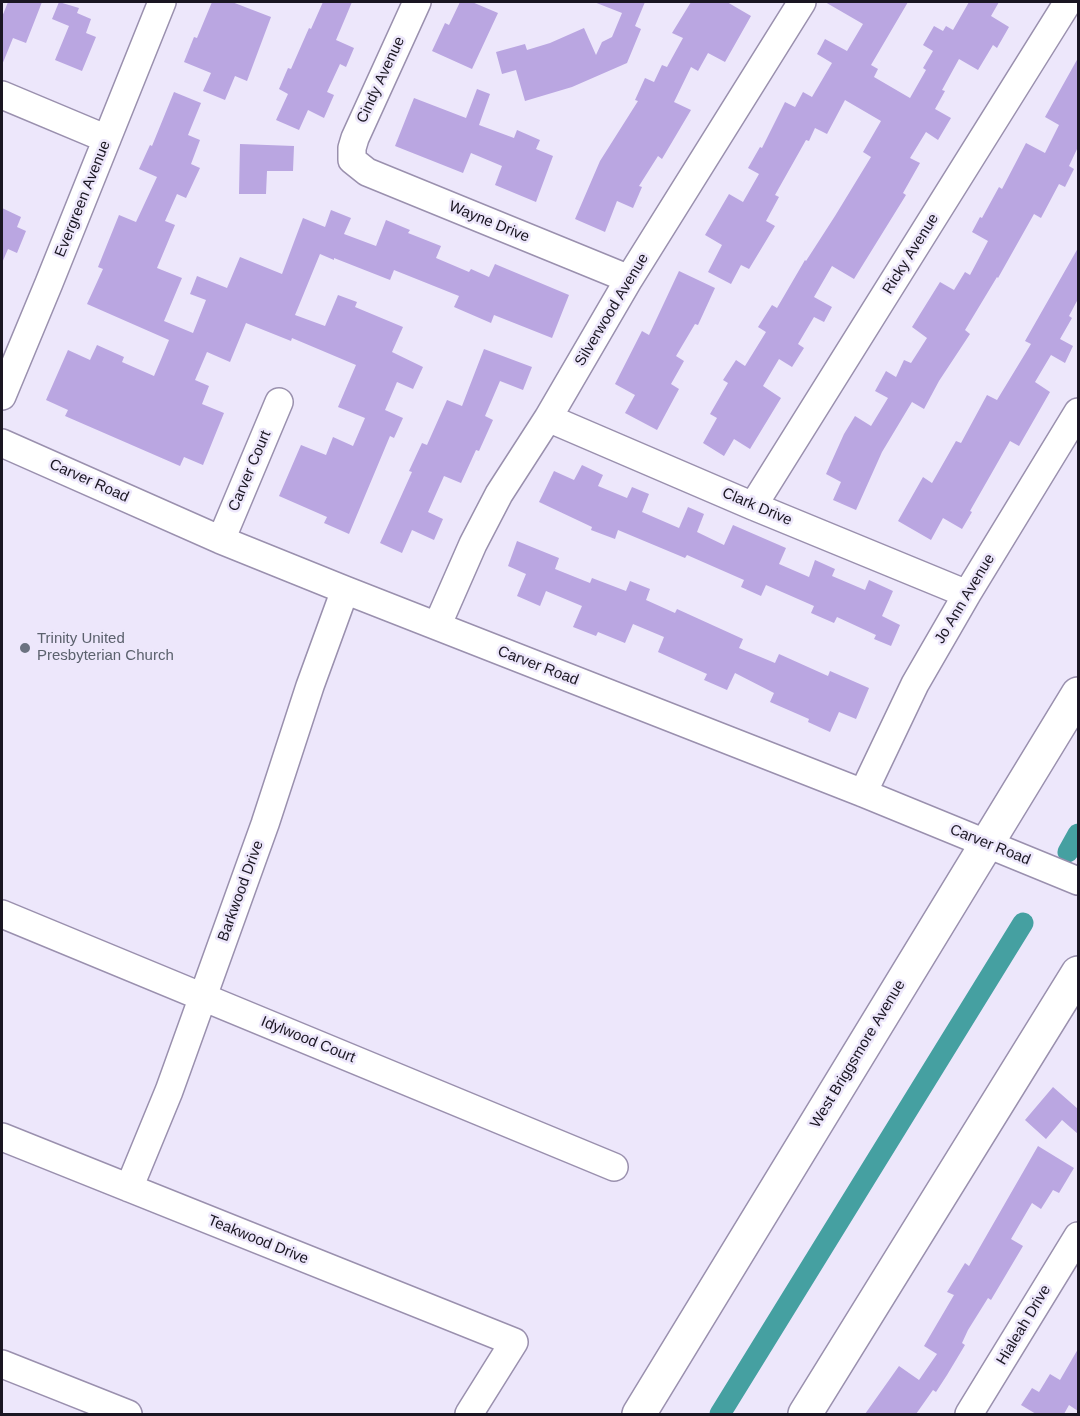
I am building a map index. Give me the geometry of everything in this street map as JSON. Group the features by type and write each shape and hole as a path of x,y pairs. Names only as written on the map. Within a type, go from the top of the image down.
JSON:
{"main road":[{"name":"West Briggsmore Avenue","path":"639,1414 1078,694"},
{"path":"805,1414 1078,973"}],"street":[{"name":"Evergreen Avenue","path":"2,396 162,2"},
{"name":"Cindy Avenue","path":"352,160 355,138 417,2"},
{"name":"Silverwood Avenue","path":"437,626 473,544 499,494 548,418 630,279 802,2"},
{"name":"Ricky Avenue","path":"753,506 1068,2"},
{"path":"2,95 107,139"},
{"name":"Wayne Drive","path":"352,160 367,172 630,279"},
{"name":"Carver Court","path":"221,540 279,402"},
{"name":"Jo Ann Avenue","path":"863,793 915,684 1078,412"},
{"name":"Clark Drive","path":"548,418 967,594"},
{"name":"Carver Road","path":"2,442 221,540 863,793 1078,881"},
{"name":"Barkwood Drive","path":"129,1188 169,1091 203,997 345,590"},
{"name":"Idylwood Court","path":"2,914 614,1167"},
{"name":"Teakwood Drive","path":"2,1137 514,1342 470,1414"},
{"name":"Hialeah Drive","path":"969,1414 1078,1236"},
{"path":"2,1364 128,1414"}],"building":[{"path":"8,2 42,2 26,43 13,38 2,65 2,17"},
{"path":"59,2 79,8 77,13 91,19 86,33 96,37 82,71 55,60 69,26 52,19"},
{"path":"212,2 232,2 271,17 247,81 235,76 225,100 203,91 211,73 184,62"},
{"path":"323,2 352,2 336,40 354,48 346,67 340,64 327,92 334,95 324,118 308,110 299,130 276,120 288,94 279,89"},
{"path":"460,2 472,2 498,13 472,69 432,51 445,23 449,25"},
{"path":"594,2 645,2 635,26 641,29 627,63 572,87 525,101 516,70 502,74 496,52 525,44 527,50 584,28 596,55 602,42 612,37 622,13"},
{"path":"691,2 727,2 751,16 725,62 708,53 698,71 691,67 674,102 691,110 662,159 658,156 639,186 642,187 633,208 617,201 605,232 575,219 600,161 638,101 635,100 645,78 654,82 662,65 667,67 683,38 672,33"},
{"path":"825,2 908,2 871,65 878,69 874,77 910,98 926,70 923,68 933,51 923,45 934,26 943,31 946,26 953,30 969,2 999,2 991,16 1009,27 997,48 993,45 978,70 959,59 942,90 945,91 935,109 951,118 938,140 926,132 910,158 920,163 903,193 906,195 854,279 832,266 814,297 832,307 824,322 814,317 798,344 804,348 792,367 779,359 763,386 781,398 750,449 734,439 724,456 703,443 717,418 710,414 728,383 723,380 736,360 745,366 766,332 758,327 772,305 777,308 871,157 863,152 881,121 845,100 827,134 815,128 809,141 806,140 775,195 779,197 766,221 775,226 749,269 741,265 731,284 708,272 722,245 705,235 729,194 743,202 759,174 748,168 760,147 762,148 785,102 795,107 803,92 812,97 832,63 817,54 825,39 847,51 863,24"},
{"path":"1078,58 1078,147 1069,166 1074,169 1065,187 1059,184 1041,218 1034,214 965,330 970,334 939,381 924,409 912,402 882,452 856,510 833,500 841,482 826,474 844,434 855,416 871,426 888,398 875,391 886,371 896,377 904,360 911,363 927,338 912,327 940,282 954,290 965,272 970,275 988,241 972,232 999,187 1002,189 1026,143 1045,153 1059,125 1045,117"},
{"path":"477,89 490,94 479,125 514,138 517,130 540,140 536,149 553,156 536,202 495,185 502,166 471,153 463,173 395,146 414,98 466,118"},
{"path":"174,92 201,103 188,135 200,140 191,164 200,168 186,198 177,194 165,221 175,225 157,268 182,278 164,321 193,333 206,300 190,294 197,276 227,288 240,257 282,274 303,218 325,227 331,210 351,218 344,234 376,246 386,220 410,230 408,233 441,246 436,258 469,272 471,269 489,277 495,264 569,295 552,338 494,315 491,323 454,307 459,296 394,270 390,280 320,254 295,315 325,326 338,295 357,302 355,307 403,327 392,352 423,367 413,389 397,382 385,410 403,418 394,438 390,436 349,534 324,523 327,517 279,496 301,445 326,455 333,437 353,446 365,418 338,407 356,365 292,338 291,341 246,323 230,362 207,352 195,380 209,386 202,404 224,413 203,465 184,457 180,466 65,416 68,410 46,400 68,350 90,360 97,345 124,357 122,362 154,376 162,357 169,340 87,304 103,269 98,267 119,215 136,222 157,177 139,169 150,145 152,146"},
{"path":"240,144 294,146 293,171 267,171 266,194 239,194"},
{"path":"2,208 21,217 17,227 26,231 17,253 8,249 2,263"},
{"path":"1078,248 1078,299 1069,316 1072,318 1060,339 1073,346 1065,363 1051,355 1035,382 1050,392 1019,446 1010,441 962,529 943,518 931,540 898,521 923,477 932,483 956,441 961,443 987,395 997,400 1031,344 1025,341"},
{"path":"679,271 715,288 698,325 695,324 676,356 684,361 671,384 679,389 657,430 625,413 635,395 615,384 642,331 649,335"},
{"path":"484,349 532,367 523,390 500,381 485,416 493,420 479,451 476,450 461,483 444,476 428,512 443,519 434,540 412,530 402,553 380,543 412,472 409,471 422,443 427,445 447,400 462,406"},
{"path":"582,465 603,475 598,486 627,498 632,487 649,494 642,512 679,528 688,507 704,514 697,532 724,545 733,525 786,548 779,564 809,577 815,560 835,569 832,576 865,590 869,580 893,591 882,616 900,625 891,646 874,639 876,635 837,617 834,623 811,613 814,606 766,585 761,596 741,587 744,580 687,555 685,558 618,530 615,539 591,530 592,527 539,502 554,471 574,480"},
{"path":"517,541 559,558 555,569 590,583 592,578 626,591 630,581 650,589 646,600 675,613 677,609 743,639 739,648 775,663 779,654 828,676 830,671 869,688 856,719 839,712 830,732 808,722 809,719 770,702 774,693 735,673 727,690 704,680 707,674 658,652 664,637 633,624 625,643 598,632 596,636 573,627 582,606 546,591 540,606 517,596 526,574 508,566"},
{"path":"1053,1087 1078,1109 1078,1134 1062,1120 1046,1139 1025,1120"},
{"path":"1038,1146 1074,1168 1059,1193 1053,1190 1041,1209 1032,1203 1011,1239 1023,1246 991,1300 988,1298 968,1330 962,1343 965,1345 947,1375 936,1392 933,1390 916,1414 865,1414 899,1366 919,1380 937,1354 924,1346 954,1295 947,1292 965,1263 969,1266"},
{"path":"1078,1349 1078,1411 1069,1405 1064,1414 1036,1414 1021,1405 1032,1388 1039,1392 1050,1374 1060,1380"}],"waterway":[{"path":"1068,852 1078,834"},
{"path":"720,1414 1023,923"}],"place":[{"name":"Trinity United Presbyterian Church","path":"25,648"}]}
